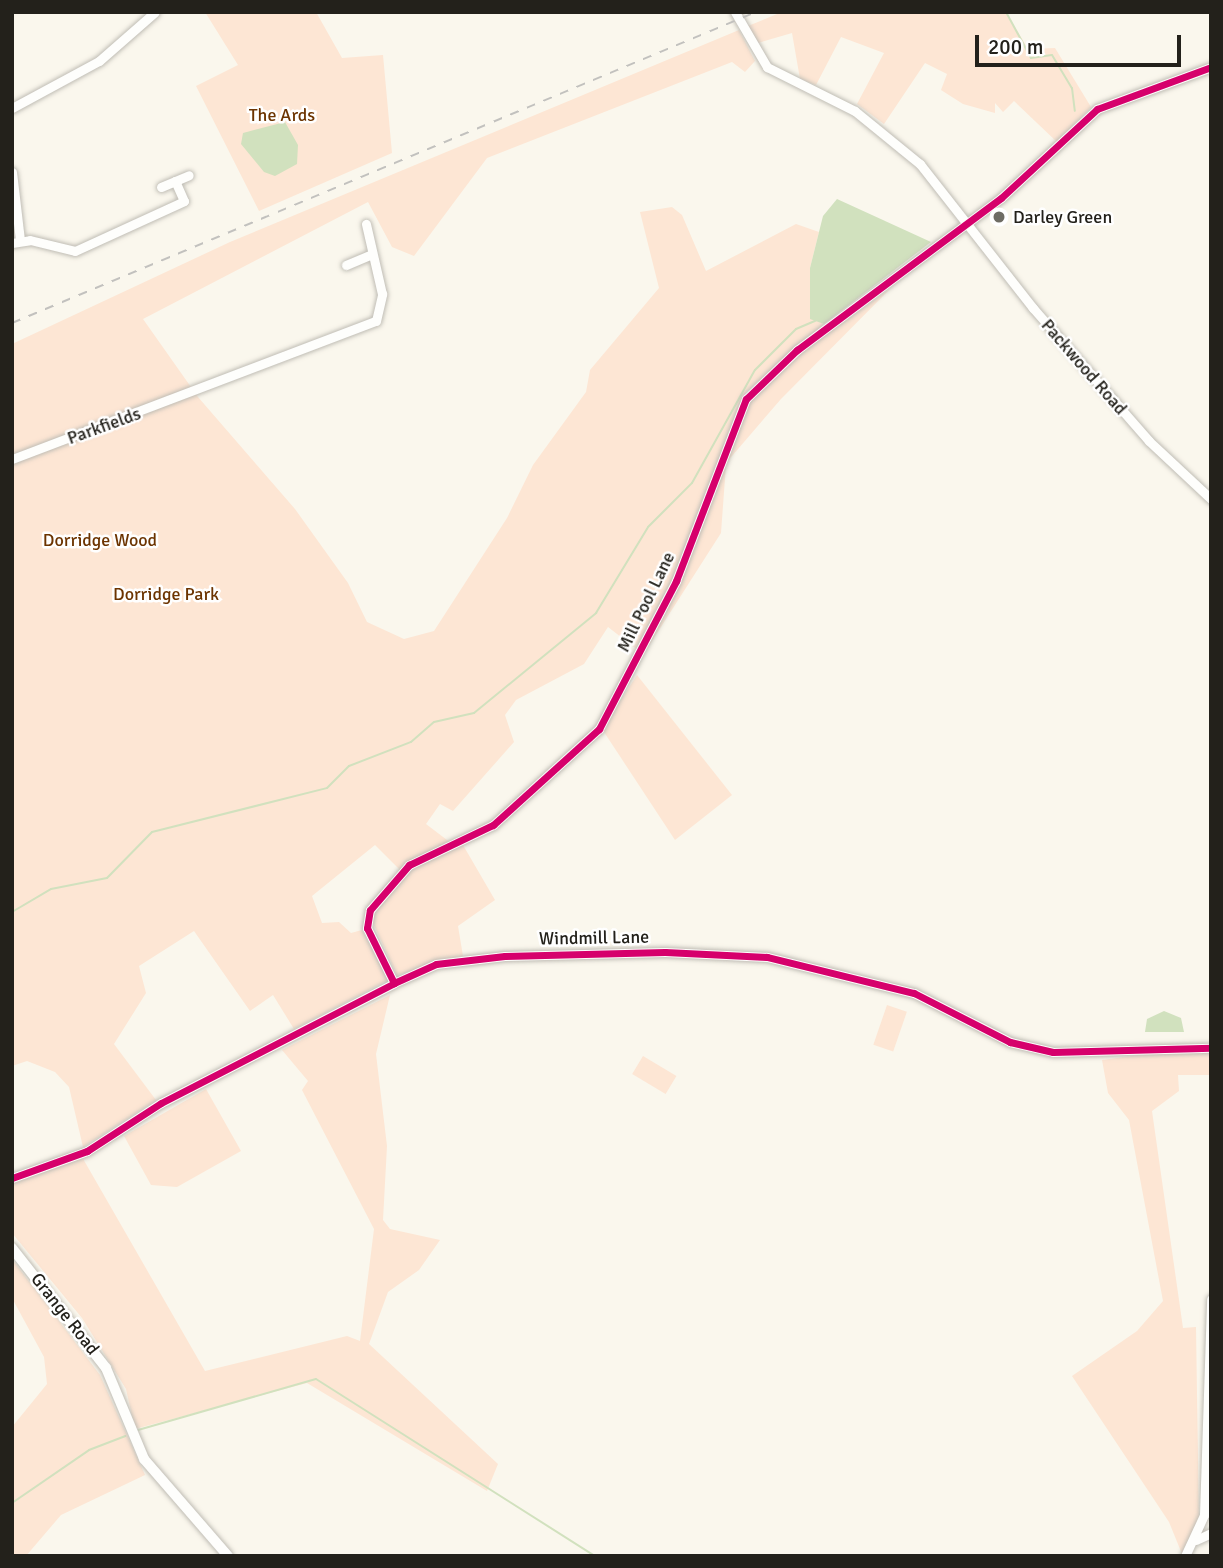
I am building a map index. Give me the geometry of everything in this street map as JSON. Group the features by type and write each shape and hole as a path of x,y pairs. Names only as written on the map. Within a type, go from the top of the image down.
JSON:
{"main road":[{"name":"Grange Road","path":"12,1248 106,1368 144,1459 228,1556"}],"street":[{"path":"12,108 99,61 155,12"},
{"name":"Packwood Road","path":"735,12 762,63 888,133 969,224 1087,370 1211,499"},
{"name":"Mill Pool Lane","path":"394,983 367,928 370,910 409,865 493,825 599,729 676,581 746,399 797,351 969,224 1097,109 1211,67"},
{"path":"12,172 16,241 75,251 184,201 175,181"},
{"path":"161,187 189,175"},
{"path":"346,265 372,254 366,224"},
{"name":"Parkfields","path":"12,459 197,394 343,338 376,321 380,309 372,254"},
{"name":"Windmill Lane","path":"12,1178 87,1151 161,1103 436,964 505,956 665,952 767,957 914,993 1010,1042 1053,1052 1211,1048"},
{"path":"1185,1556 1196,1540 1204,1515 1211,1299"},
{"path":"1204,1515 1211,1523"},
{"path":"1196,1540 1211,1533"}],"green space":[{"name":"The Ards","path":"205,12 316,12 342,58 383,55 392,153 259,211 196,86 238,65"},
{"path":"782,12 1006,12 1028,49 1055,48 1091,107 1057,142 1014,101 1003,112 995,103 995,113 963,104 941,90 947,74 925,63 884,124 857,104 884,53 841,37 816,85 800,79 792,33 758,43 748,26"},
{"path":"739,30 755,61 745,72 732,62 487,158 414,256 392,247 368,202 143,319 198,397 295,509 348,583 367,622 404,639 434,631 507,518 533,465 586,392 590,370 659,288 640,212 672,207 682,215 706,271 796,224 819,232 810,268 810,318 824,324 746,392 674,580 639,651 608,627 584,664 516,700 505,715 514,742 453,811 440,804 426,824 451,843 400,870 375,845 312,896 322,923 339,922 351,933 362,930 388,980 294,1029 273,995 250,1011 194,931 139,966 146,993 114,1044 156,1100 83,1147 69,1087 55,1072 27,1061 12,1066 12,344 230,242"},
{"path":"890,289 781,399 726,463 749,401 797,355"},
{"path":"726,465 721,533 643,655 679,584"},
{"path":"637,675 732,795 675,840 602,729"},
{"path":"463,845 495,900 458,926 463,956 397,975 371,919 374,910 421,859"},
{"path":"390,995 376,1054 387,1146 383,1220 390,1229 440,1240 419,1270 388,1292 369,1344 498,1464 487,1491 307,1383 135,1429 126,1389 82,1318 12,1233 12,1183 82,1157 205,1371 347,1336 360,1341 374,1229 302,1090 308,1081 282,1050"},
{"path":"887,1005 907,1012 893,1052 873,1045"},
{"path":"1161,1052 1211,1052 1211,1075 1178,1075 1179,1091 1152,1111 1183,1328 1196,1327 1199,1523 1182,1554 1169,1522 1072,1376 1137,1331 1163,1301 1129,1120 1108,1093 1102,1060"},
{"path":"643,1056 676,1076 666,1094 632,1074"},
{"path":"206,1089 241,1151 177,1187 151,1185 124,1136"},
{"path":"12,1259 100,1375 145,1475 61,1515 26,1556 12,1556 12,1427 47,1384 44,1357 12,1298"}],"shaded area":[{"path":"285,122 298,145 297,164 275,176 264,172 241,144 243,133"},
{"path":"837,199 931,242 824,324 810,319 810,268 823,216"},
{"path":"1164,1011 1181,1018 1184,1032 1145,1032 1147,1019"}],"waterway":[{"path":"989,12 999,12"},
{"path":"1006,12 1031,58 1052,55 1072,88 1075,111"},
{"path":"12,912 51,889 107,878 152,832 327,788 349,766 411,742 434,722 474,713 596,613 648,527 692,483 755,370 796,329 815,321"},
{"path":"138,1430 316,1379 595,1556"},
{"path":"12,1503 89,1450 125,1436"}],"railway":[{"path":"12,323 756,12"}],"cycle path":[{"path":"394,983 367,928 370,910 409,865 493,825 599,729 676,581 746,399 797,350 1001,198 1097,109 1211,67"},
{"path":"12,1178 87,1151 161,1103 436,964 505,956 665,952 767,957 914,993 1010,1042 1053,1052 1211,1048"}],"place":[{"name":"Darley Green","path":"999,217"}],"park label":[{"name":"Dorridge Wood","path":"100,540"},
{"name":"Dorridge Park","path":"166,594"}]}
